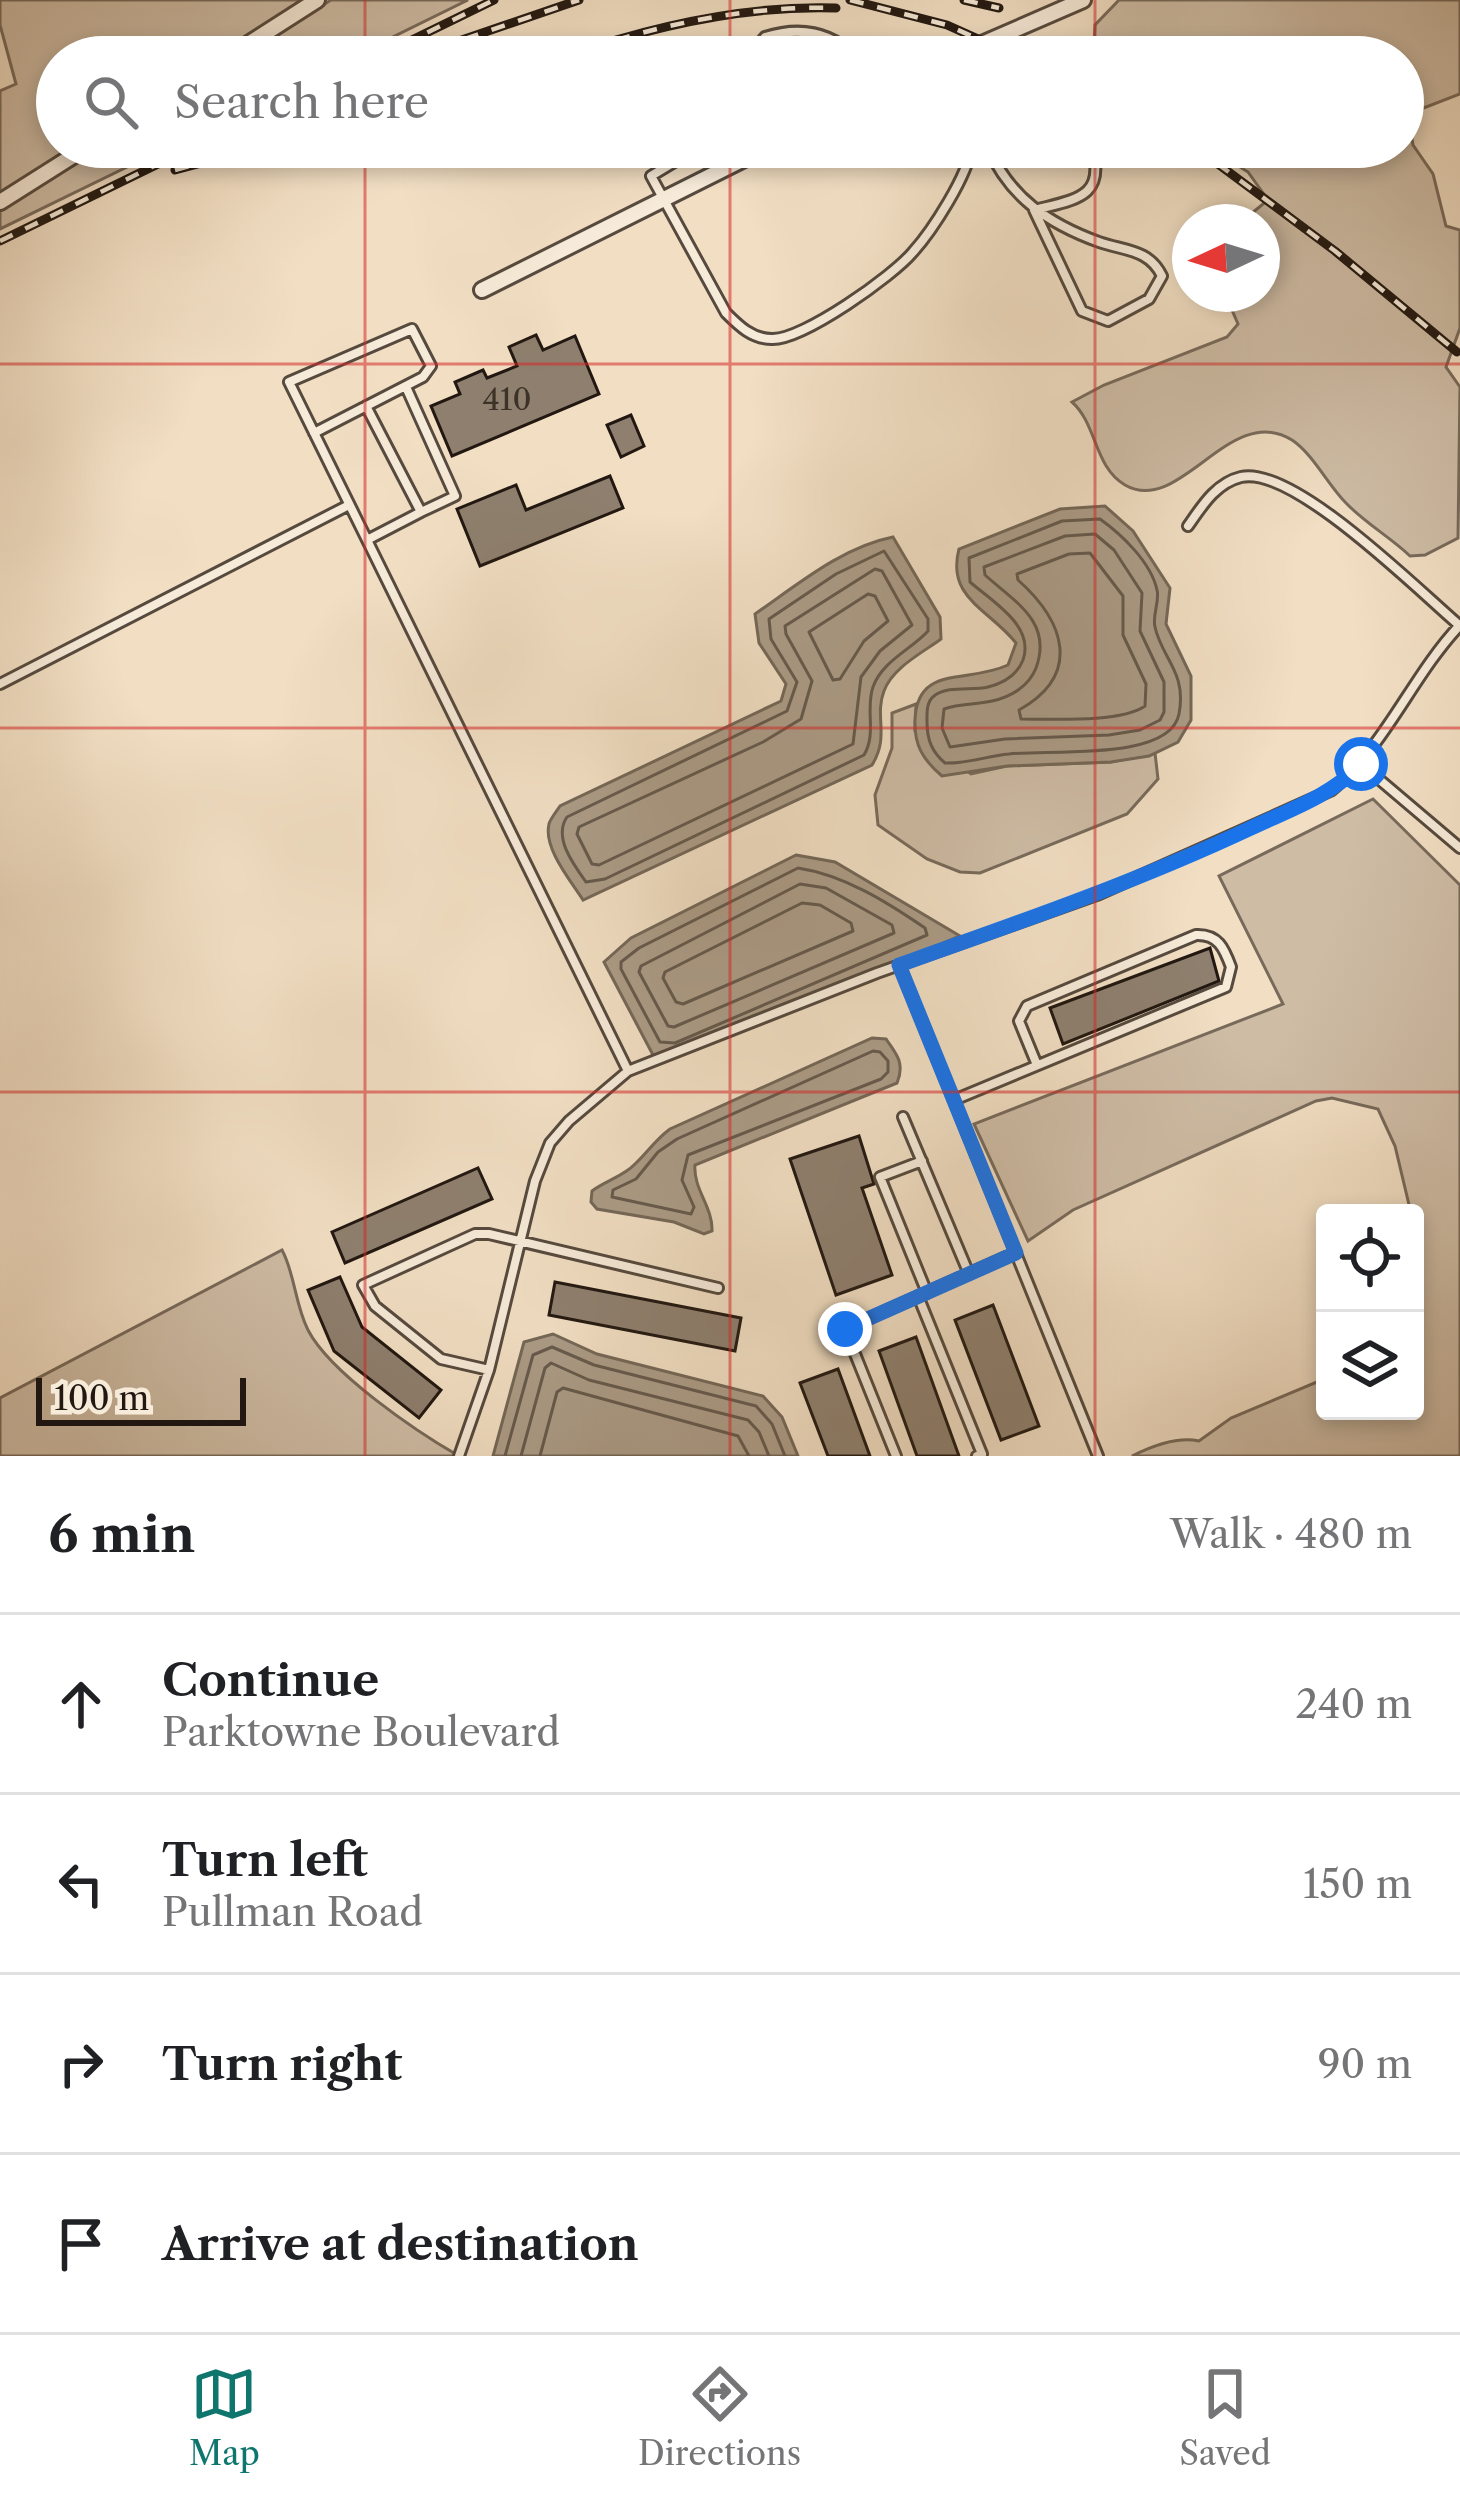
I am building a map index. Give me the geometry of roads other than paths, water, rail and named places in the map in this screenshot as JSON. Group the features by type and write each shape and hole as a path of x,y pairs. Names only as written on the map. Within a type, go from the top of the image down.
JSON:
{"street":[{"path":"261,36 317,0"},
{"path":"1001,36 1082,1"},
{"path":"0,202 54,168"},
{"path":"482,290 726,168"}],"lane":[{"path":"773,36 811,31 825,36"},
{"path":"664,168 651,176 725,313 754,336 786,338 850,303 914,252 965,168"},
{"path":"998,168 1034,210 1082,311 1108,321 1149,299 1162,276 1145,254 1099,242 1034,210"},
{"path":"1034,210 1078,198 1095,183 1098,168"},
{"path":"314,433 423,377 431,366 412,329 289,382 349,505 628,1071"},
{"path":"367,540 455,496 406,388"},
{"path":"367,406 421,512"},
{"path":"459,1456 489,1370 550,1142 628,1071 899,965 1097,895 1332,790 1361,764 1441,645 1460,625 1334,518 1281,482 1252,476 1223,484 1188,526"},
{"path":"0,684 349,505"},
{"path":"1361,764 1460,848"},
{"path":"954,1100 1226,987 1231,967 1220,941 1208,934 1196,935 1027,1006 1019,1021 1037,1065"},
{"path":"899,965 1097,1453"},
{"path":"903,1117 970,1274"},
{"path":"922,1160 880,1178 982,1454 977,1456"},
{"path":"489,1370 441,1359 375,1306 363,1285 475,1234 521,1240 718,1288"},
{"path":"896,1456 845,1329 1016,1253"}],"water":[{"path":"1105,506 1133,531 1170,588 1166,624 1191,676 1191,720 1178,742 1149,756 1111,762 1007,766 942,776 918,744 918,702 934,683 1008,665 1016,643 964,591 957,566 959,549 1060,509"},
{"path":"893,537 940,617 941,639 888,683 881,700 880,745 872,765 583,900 550,843 549,822 560,806 781,701 786,684 759,643 755,614 838,558"},
{"path":"796,855 835,862 960,936 676,1056 653,1055 604,962 631,938"},
{"path":"872,1038 886,1039 896,1055 900,1065 897,1083 695,1165 712,1231 704,1234 674,1222 597,1209 591,1202 592,1191 631,1168 670,1129"},
{"path":"553,1334 597,1354 763,1396 782,1417 798,1456 493,1456 524,1342"}],"railway":[{"path":"420,36 494,0"},
{"path":"474,36 579,0"},
{"path":"850,0 947,25 971,36"},
{"path":"964,0 999,8"},
{"path":"629,36 767,10 836,8"},
{"path":"0,241 150,168"},
{"path":"175,170 183,168"},
{"path":"1223,168 1335,251 1457,352"}]}
